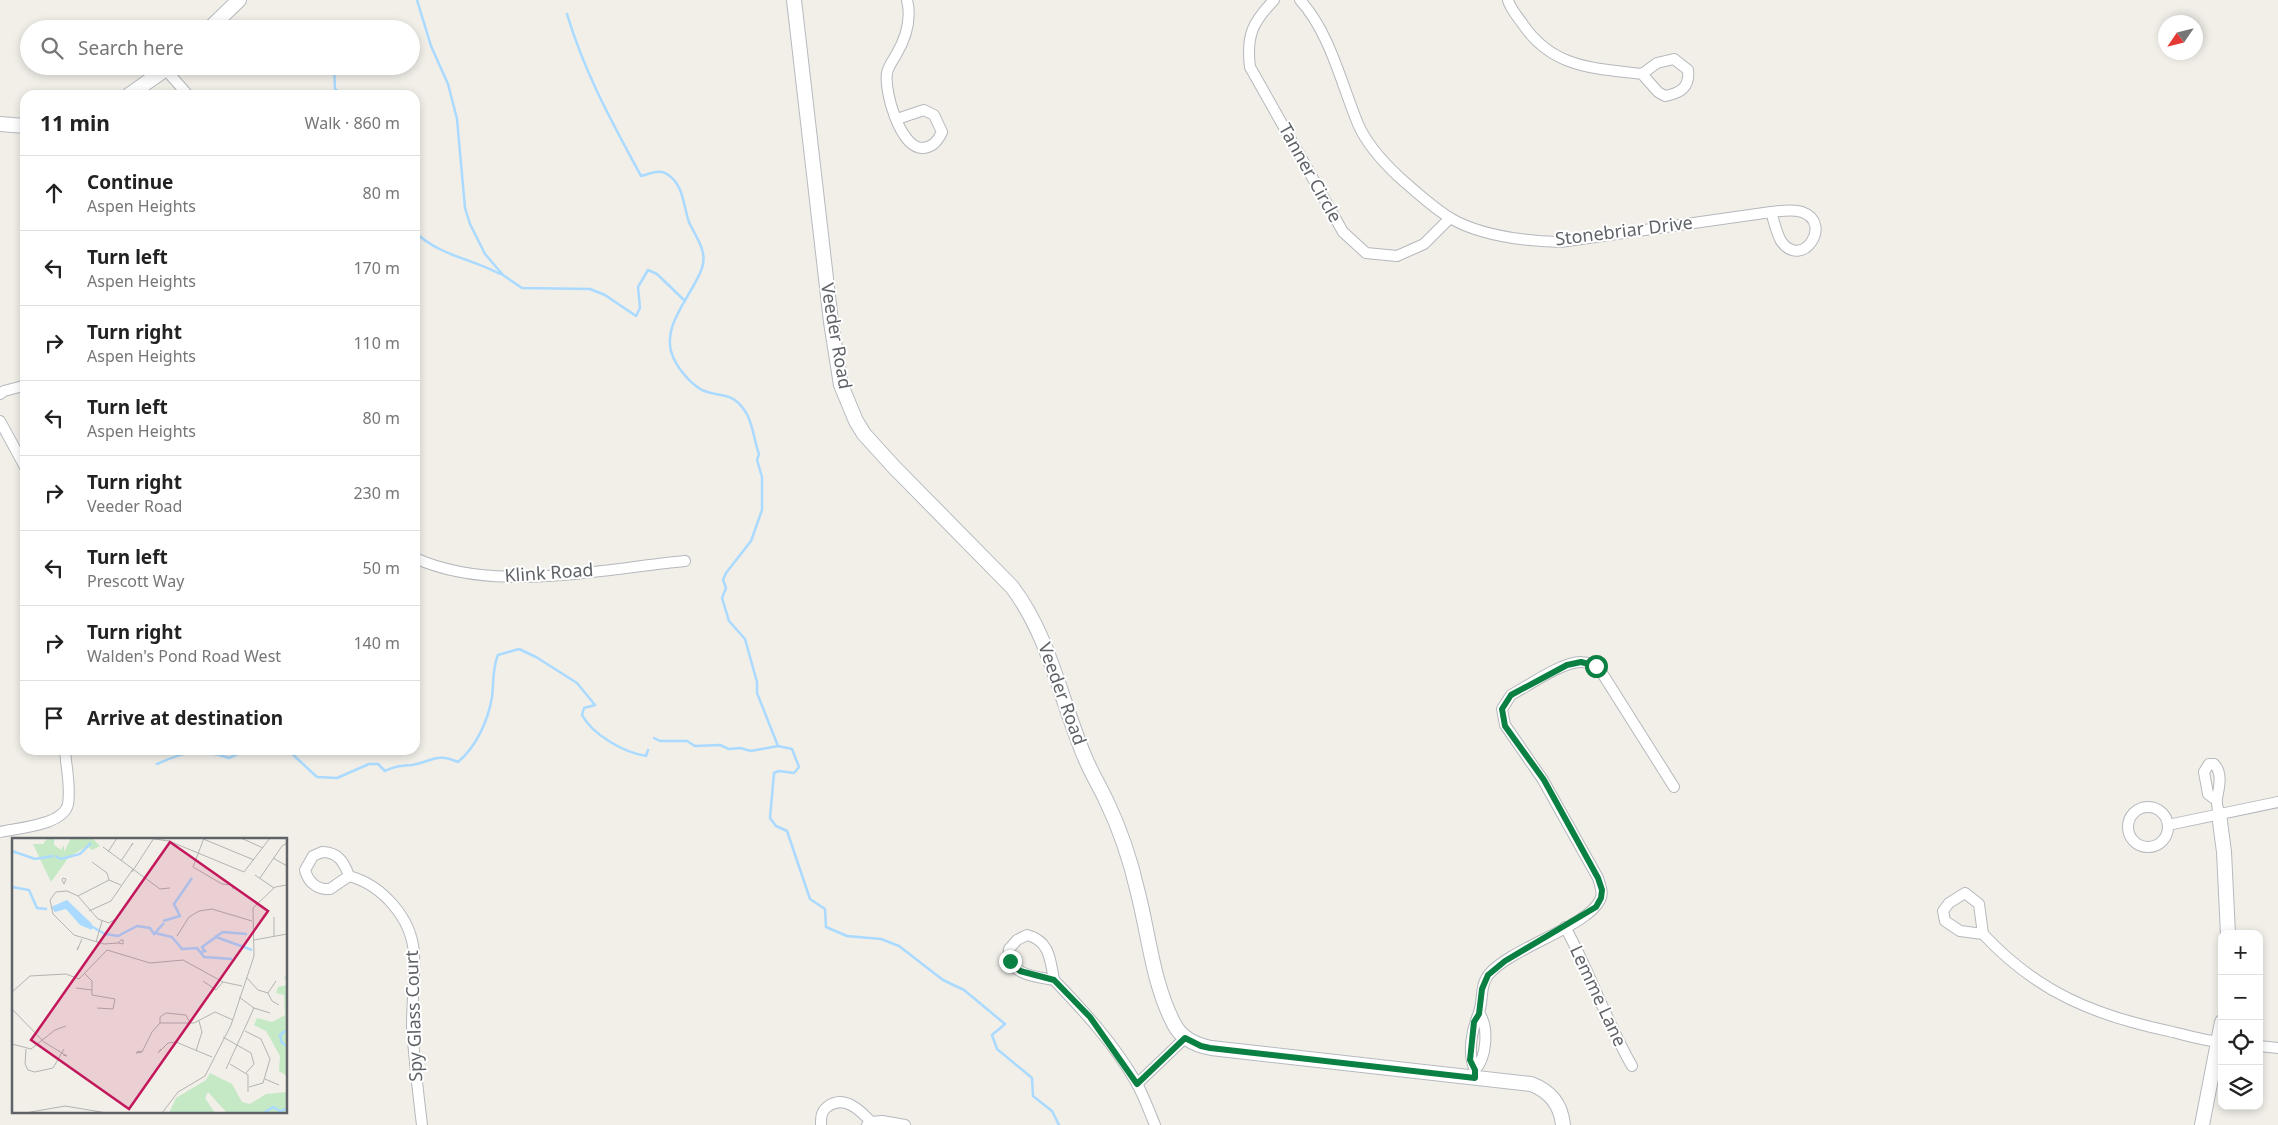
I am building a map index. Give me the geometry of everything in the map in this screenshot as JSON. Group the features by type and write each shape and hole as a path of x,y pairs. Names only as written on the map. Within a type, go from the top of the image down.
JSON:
{"street":[{"path":"218,20 239,0"},
{"name":"Veeder Road","path":"794,0 831,322 842,385 851,410 864,434 892,466 1012,587 1033,618 1086,760 1114,819 1138,893 1163,1000 1174,1026 1185,1038"},
{"path":"897,119 924,110 934,114 942,132 937,142 925,148 916,147 906,140 897,119 889,98 887,72 904,39 909,24 908,0"},
{"name":"Tanner Circle","path":"1274,0 1258,17 1249,37 1250,67 1343,232 1366,254 1398,256 1424,244 1450,218"},
{"name":"Stonebriar Drive","path":"1300,0 1314,19 1324,38 1359,126 1378,158 1413,190 1450,218 1484,231 1534,241 1560,242 1771,212 1803,212 1812,221 1816,230 1810,246 1801,250 1790,248 1782,242 1771,212"},
{"path":"1508,0 1531,37 1558,58 1592,68 1642,74 1658,92 1665,96 1676,94 1686,88 1689,80 1688,70 1674,59 1657,62 1642,74"},
{"path":"137,90 158,75"},
{"path":"173,75 184,90"},
{"path":"0,124 20,126"},
{"path":"0,394 4,391 20,387"},
{"path":"0,421 20,458"},
{"name":"Klink Road","path":"420,560 437,568 502,577 567,573 685,561"},
{"path":"1475,1074 1470,1060 1474,1022 1479,1014 1482,989 1488,975 1505,961 1596,907 1601,898 1602,890 1598,878 1544,780 1505,726 1502,709 1505,702 1511,695 1567,665 1581,662 1596,666 1674,787"},
{"path":"0,832 50,821 63,814 68,802 65,755"},
{"path":"2216,800 2224,852 2228,930"},
{"path":"2168,825 2278,802"},
{"path":"2148,807 2156,808 2164,815 2168,825 2165,838 2161,843 2144,847 2133,840 2128,825 2132,815 2137,810 2148,807"},
{"name":"Spy Glass Court","path":"349,876 376,888 392,903 403,919 410,937 414,952 412,1006 414,1062 422,1125"},
{"path":"1983,934 1979,904 1973,897 1965,893 1949,903 1943,911 1945,921 1953,928 1983,934 2023,972 2067,999 2138,1025 2218,1042"},
{"name":"Lemme Lane","path":"1565,927 1581,956 1620,1046 1632,1066"},
{"path":"1054,980 1030,975 1013,966 1008,954 1013,943 1026,935 1039,939 1048,949 1054,980 1090,1017 1137,1084 1154,1125"},
{"path":"1137,1084 1185,1038 1210,1048 1475,1074 1531,1084 1544,1088 1555,1100 1563,1125"},
{"path":"2263,1046 2278,1048"},
{"path":"2202,1125 2218,1051"},
{"path":"822,1125 821,1114 824,1110 838,1102 846,1102 860,1111 869,1124 882,1120 904,1125"}],"waterway":[{"path":"417,0 431,46 448,84 457,119 465,208 470,224 485,254 503,275 522,288 590,289 605,295 636,316 640,308 638,287 648,270 657,274 685,301"},
{"path":"567,14 591,77 641,176 661,172 673,179 680,190 689,222 702,250 702,268 673,324 670,335 670,347 676,363 690,380 702,390 735,400 748,415 752,426 759,454 757,460 762,477 762,510 751,541 726,573 723,580 726,588 722,598 729,621 745,639 757,682 757,693 778,746"},
{"path":"334,75 336,90"},
{"path":"420,236 445,252 500,274"},
{"path":"293,755 317,777 337,778 369,764 378,764 385,771 395,767 419,764 439,758 458,762 476,741 488,715 498,655 519,649 536,657 577,683 595,705 584,708 582,715 601,736 609,742 637,754 646,756 648,750"},
{"path":"654,738 660,741 687,741 695,746 720,745 729,749 740,748 751,751 778,746 792,749 799,767 794,773 779,771 774,773 770,818 776,826 787,831 810,899 825,909 826,927 847,936 881,939 899,946 943,980 964,990 1005,1024 992,1035 997,1049 1032,1078 1033,1096 1052,1111 1059,1125"},
{"path":"157,764 180,755"},
{"path":"218,755 229,758 235,755"}],"route":[{"path":"1010,961 1020,971 1054,980 1090,1017 1137,1084 1185,1038 1210,1048 1475,1078 1475,1070 1470,1060 1474,1022 1479,1014 1482,989 1488,975 1505,961 1588,913 1596,907 1601,898 1602,890 1598,878 1544,780 1505,726 1502,709 1511,695 1567,665 1581,662 1596,666"}]}
